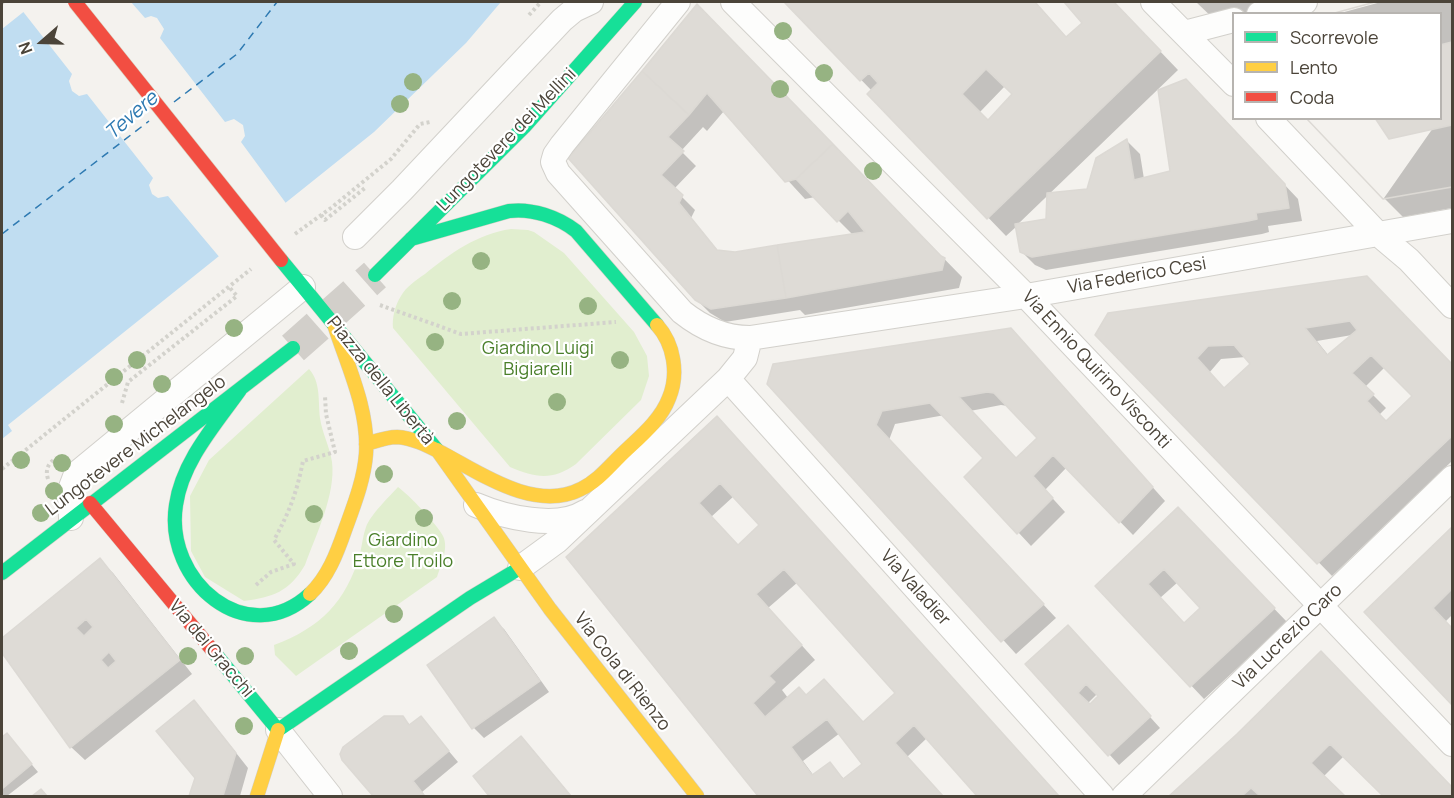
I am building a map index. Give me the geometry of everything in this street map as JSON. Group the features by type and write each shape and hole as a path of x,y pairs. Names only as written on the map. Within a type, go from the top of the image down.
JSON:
{"main road":[{"name":"Piazza della Libertà","path":"75,2 437,450 520,568"},
{"name":"Lungotevere dei Mellini","path":"375,275 524,127 635,2"},
{"path":"366,444 389,437 416,441 508,486 532,495 562,496 585,487 654,422 668,402 672,386 673,355 671,345 663,332 581,236 564,222 545,215 517,210 500,212 411,239"},
{"path":"240,390 186,471 175,505 176,531 183,562 199,587 222,605 251,615 271,615 290,609 307,597 324,578 336,554 358,496 366,444 358,400 334,324"},
{"name":"Lungotevere Michelangelo","path":"2,573 293,348"},
{"name":"Via dei Gracchi","path":"90,503 278,730"},
{"path":"257,796 278,730 470,598 520,568"},
{"name":"Via Cola di Rienzo","path":"520,568 697,796"}],"street":[{"path":"355,237 562,20 574,10 591,2"},
{"name":"Lungotevere dei Mellini","path":"678,2 558,151 554,158 554,166 596,217 682,312 703,326"},
{"name":"Via Ennio Quirino Visconti","path":"733,2 1026,296 1452,744"},
{"path":"1153,2 1232,83"},
{"path":"1266,12 1305,2"},
{"path":"1184,33 1232,20"},
{"path":"1270,120 1377,233 1409,260 1452,306"},
{"name":"Via Federico Cesi","path":"703,326 730,336 750,338 1026,296 1452,221"},
{"path":"71,518 72,483 80,469 303,287"},
{"path":"520,568 557,542 728,379 745,358 750,338"},
{"name":"Via Valadier","path":"728,379 1102,796"},
{"name":"Via Lucrezio Caro","path":"1124,796 1452,478"},
{"path":"476,505 522,518 557,520 580,515 597,505"},
{"name":"Via dei Gracchi","path":"278,730 330,796"}],"path":[{"path":"321,215 325,220 338,211"},
{"path":"122,404 128,382 237,296 229,287"},
{"path":"374,303 461,334 628,321 652,317"},
{"path":"251,615 256,585 271,572 294,564 274,540 297,493 303,461 335,452 326,414 325,391"}],"green space":[{"name":"Giardino Luigi Bigiarelli","path":"511,229 534,232 564,253 634,332 647,356 649,376 641,400 576,464 551,475 528,474 510,467 393,328 397,303 412,284 465,246 487,235"},
{"path":"309,369 316,380 321,424 332,462 328,501 305,565 299,574 279,592 244,601 205,577 191,551 190,496 209,460"},
{"name":"Giardino Ettore Troilo","path":"398,487 435,524 443,536 445,551 437,577 296,676 275,655 274,645 318,621 339,599 354,571 368,522"}],"water":[{"name":"Tevere","path":"36,2 501,2 466,43 374,132 8,425 12,431 2,439 2,29"}],"pier":[{"path":"31,2 131,2 145,18 151,16 157,18 164,29 160,38 225,122 234,119 243,125 245,136 241,142 288,206 221,259 168,196 158,198 152,194 149,185 153,178 87,94 79,96 72,91 69,81 72,74 21,9"}],"building":[{"path":"784,2 1035,2 1066,37 1082,23 1064,2 1114,2 1161,51 987,219 867,94 878,83 869,73 860,81","holes":["986,69 1012,94 988,120 962,94"]},
{"path":"1375,2 1452,2 1452,42 1442,44 1442,12 1338,12"},
{"path":"1375,2 1452,2 1452,187 1383,199 1308,120 1442,120 1442,12 1338,12"},
{"path":"697,4 833,144 796,179 785,182 707,93 689,115 642,71"},
{"path":"642,71 689,115 668,137 684,151 661,175 683,195 679,203 717,250 735,252 777,245 786,298 711,309 695,300 568,158"},
{"path":"1186,79 1285,184 1289,208 1256,213 1257,219 1248,221 1032,257 1020,252 1015,224 1046,219 1047,193 1087,189 1096,158 1127,139 1134,180 1170,171 1158,90"},
{"path":"1308,120 1376,120 1389,139 1452,125 1452,187 1383,199"},
{"path":"833,144 945,258 942,270 786,298 777,245 865,232 848,211 837,222 796,179"},
{"path":"1367,276 1452,364 1452,436 1317,564 1095,335 1108,313","holes":["1350,321 1357,330 1327,355 1305,328","1234,345 1250,364 1224,388 1197,358 1208,346","1371,355 1412,396 1386,421 1367,401 1374,394 1352,373"]},
{"path":"1011,328 1153,487 1119,523 1053,455 1033,476 1053,498 1017,534 964,477 983,458 930,403 882,411 876,425 1044,604 1001,642 767,384 773,364","holes":["994,393 1037,438 1016,458 959,397"]},
{"path":"717,416 1059,796 977,796 914,725 895,743 943,796 758,796 566,557","holes":["720,483 759,525 738,545 699,503","784,569 895,693 863,722 824,679 806,695 799,687 765,717 753,703 775,682 769,676 802,645 756,594","827,719 862,764 843,779 830,762 812,775 791,747"]},
{"path":"1178,507 1275,608 1190,687 1095,586","holes":["1164,569 1200,608 1184,623 1148,584"]},
{"path":"1452,527 1452,589 1433,608 1452,628 1452,705 1364,612"},
{"path":"100,558 180,660 70,748 2,653 2,638","holes":["86,619 93,627 84,636 76,628","109,652 116,661 108,668 101,660"]},
{"path":"494,617 540,681 472,729 427,665"},
{"path":"1068,625 1151,716 1108,756 1025,664","holes":["1086,684 1098,696 1090,704 1078,693"]},
{"path":"1321,651 1452,787 1452,796 1383,796 1330,744 1311,763 1345,796 1260,796 1251,788 1242,796 1169,796 1237,734"},
{"path":"194,700 236,753 223,796 189,796 195,778 156,731"},
{"path":"384,716 403,716 409,725 421,716 449,751 413,781 424,795 422,796 373,796 342,760 340,754 343,747"},
{"path":"7,733 32,764 2,789 2,737"},
{"path":"521,736 571,796 489,796 473,776"},
{"path":"41,789 47,796 32,796"}],"ferry route":[{"path":"174,102 237,54 277,2"},
{"path":"2,234 149,121"}],"tunnel":[{"path":"293,348 375,275"}],"traffic: fast":[{"path":"375,275 524,127 635,2"},
{"path":"411,239 509,211 527,211 544,215 576,231 657,325"},
{"path":"281,260 437,450"},
{"path":"2,573 293,348"},
{"path":"240,390 201,444 179,489 176,505 176,533 183,559 197,582 215,600 237,611 261,615 286,610 310,594"},
{"path":"278,730 470,598 520,568"},
{"path":"213,651 278,730"}],"traffic: slow":[{"path":"310,594 327,572 339,547 358,492 366,454 361,404 334,324"},
{"path":"366,444 393,437 410,439 510,488 528,494 564,495 581,489 592,483 640,437 665,407 672,389 674,369 671,350 657,325"},
{"path":"437,450 550,609 697,796"},
{"path":"257,796 278,730"}],"traffic: jam":[{"path":"75,2 281,260"},
{"path":"90,503 213,651"}]}
